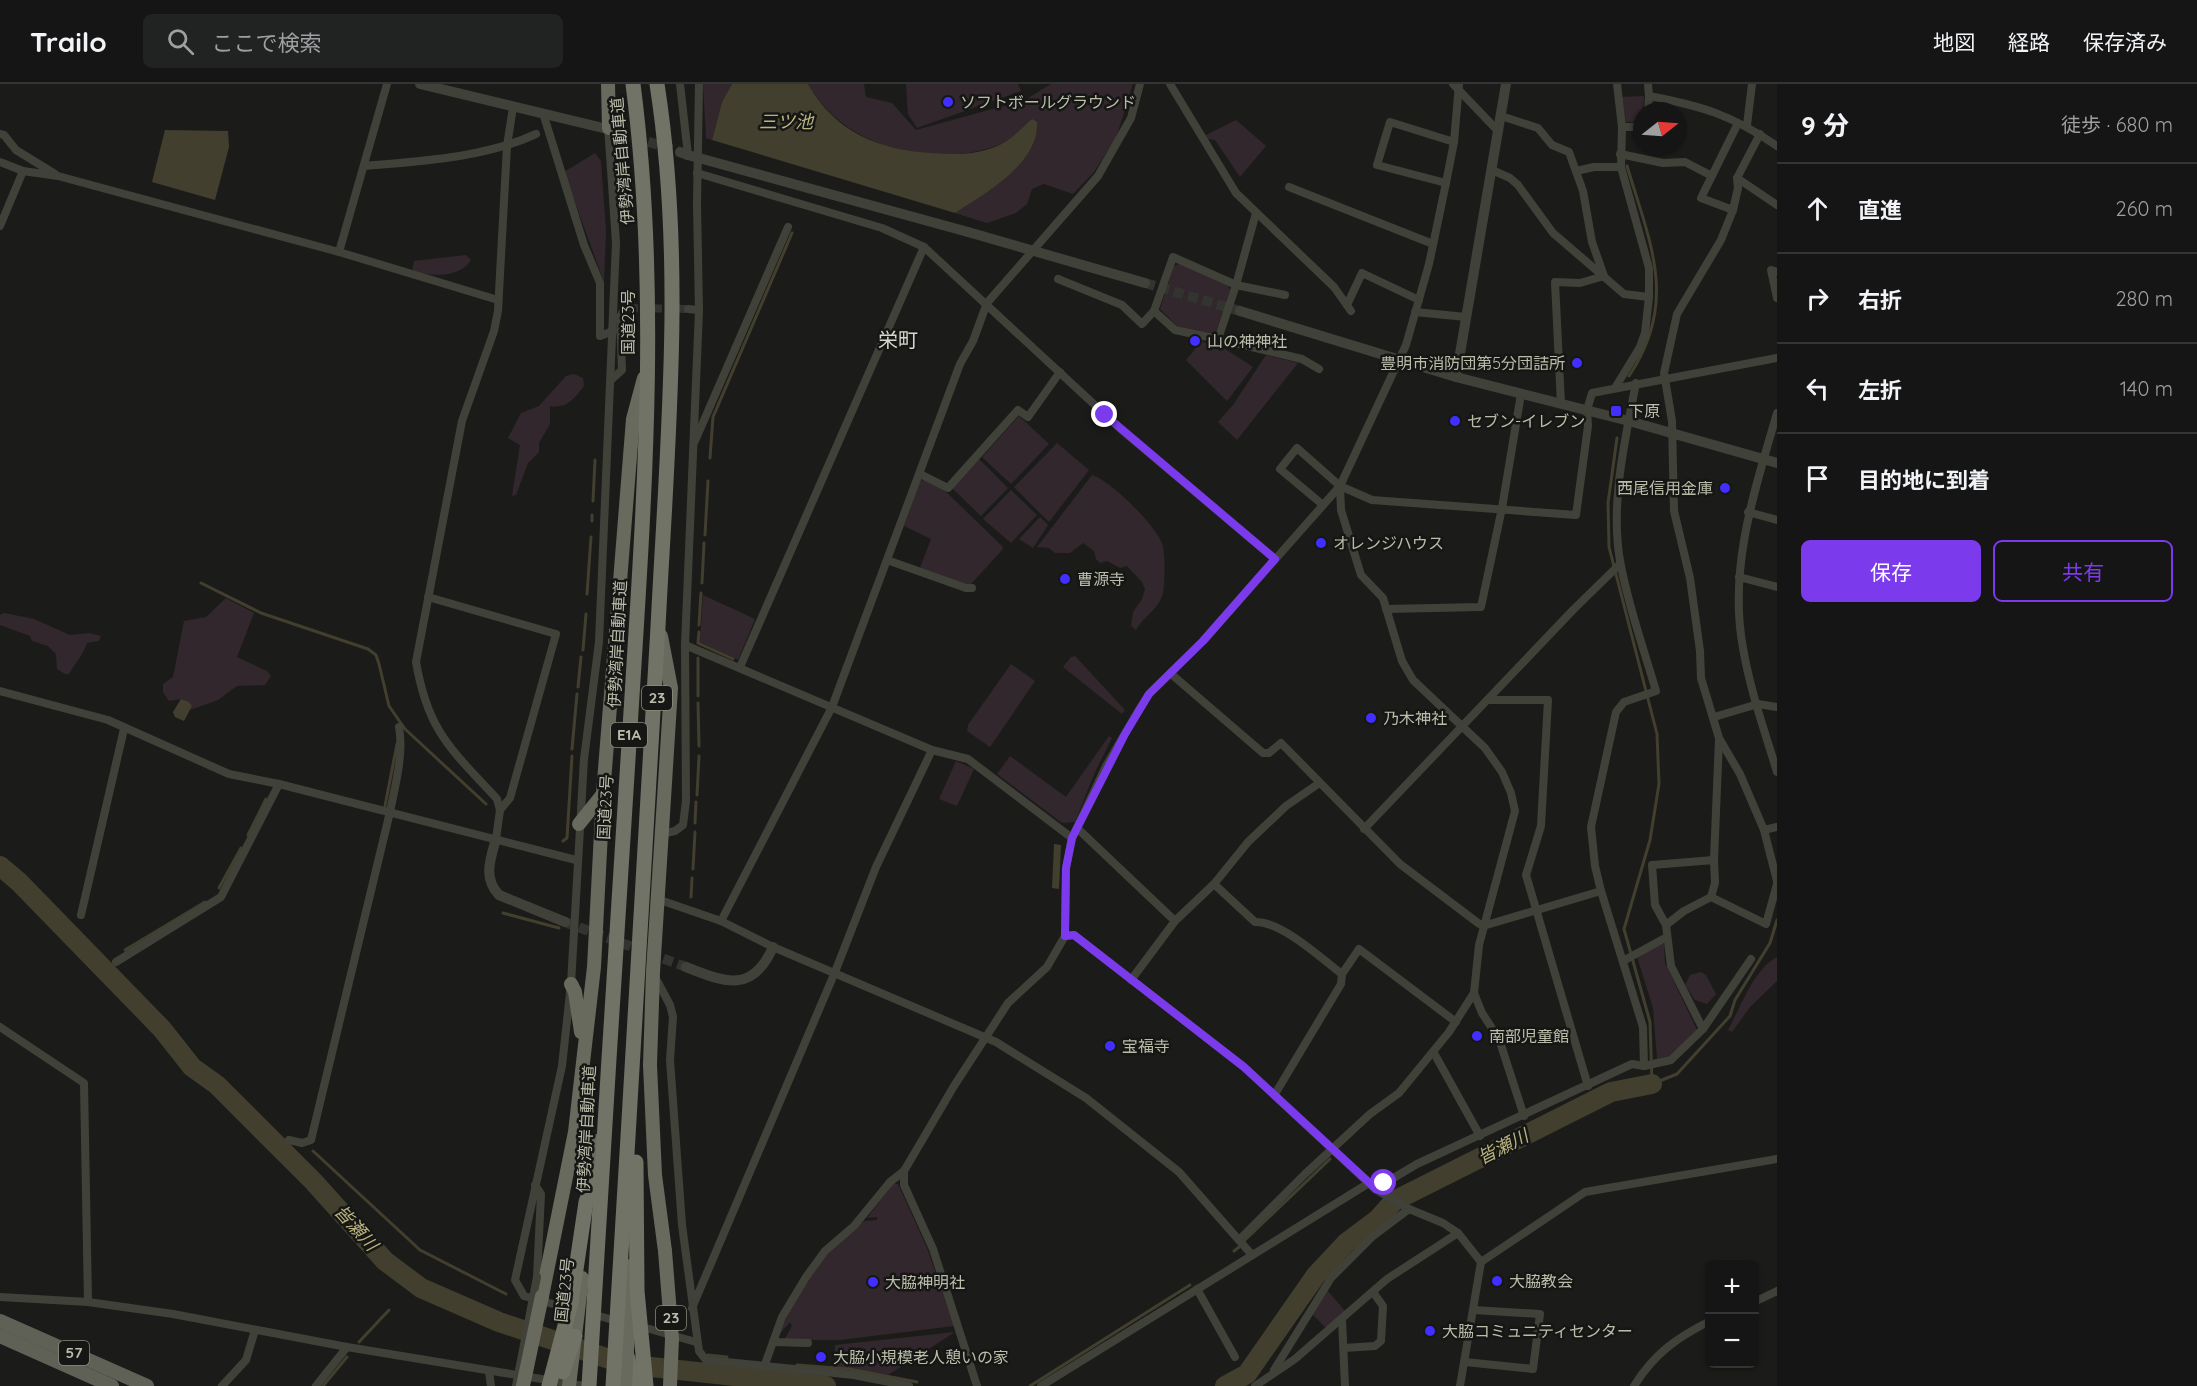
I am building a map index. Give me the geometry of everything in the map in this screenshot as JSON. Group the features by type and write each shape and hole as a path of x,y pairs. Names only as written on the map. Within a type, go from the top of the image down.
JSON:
{"highway":[{"path":"608,84 609,128"},
{"name":"国道23号","path":"569,1386 605,1073 628,708 645,373 643,221 632,84"},
{"name":"伊勢湾岸自動車道","path":"589,1386 637,620 649,345 644,196 632,84"},
{"name":"23","path":"625,1386 632,1170 674,411 673,220 667,128 659,84"},
{"name":"E1A","path":"613,1386 633,1078 670,372 670,239 659,84"},
{"name":"23","path":"523,1386 575,1132 584,1064 594,967 603,794 633,419 645,373"},
{"name":"23","path":"661,636 670,688 653,972 650,1065 654,1154 672,1339 670,1386"},
{"path":"579,824 603,794"},
{"path":"571,984 580,1013 584,1064"},
{"path":"633,1078 636,1291 646,1386"},
{"path":"549,1386 572,1303 586,1202 602,1163"},
{"path":"558,1386 575,1336"},
{"path":"626,1353 635,1386"}],"main road":[{"name":"57","path":"0,1321 147,1386"},
{"name":"57","path":"0,1336 112,1386"}],"street":[{"path":"339,252 387,84"},
{"path":"420,84 463,89 513,107 609,128 624,134"},
{"path":"601,84 609,128 616,243 599,642 579,824 571,984 561,1066 516,1266 515,1280 524,1296 696,1342"},
{"path":"680,84 684,154 1034,250 1145,283"},
{"path":"661,834 675,831 683,825 685,645 699,310 697,173 699,84"},
{"path":"721,921 832,707 960,364 973,341 987,303 1098,176 1131,118 1140,84"},
{"path":"1170,84 1236,193 1334,286 1349,308 1362,273 1419,300"},
{"path":"1456,377 1506,84"},
{"path":"1615,388 1640,346 1645,333 1649,297 1649,268 1621,167 1622,127 1617,84"},
{"path":"1648,84 1649,102"},
{"path":"1733,210 1701,198 1743,124 1752,84"},
{"path":"1457,86 1498,130"},
{"path":"764,1367 782,1317 806,1276 825,1251 854,1227 890,1182 904,1171 954,1086 987,1039 1008,1003 1047,967 1065,936 1066,868 1072,838 1106,766 1137,713 1170,673 1203,641 1340,486 1400,361 1419,300 1454,142 1457,86"},
{"path":"1649,96 1702,106 1743,124 1777,146"},
{"path":"513,107 507,146 498,300 494,331 462,421 416,662 422,695 429,716 446,743 497,799 500,810 488,873 493,888 507,899 565,922"},
{"path":"543,113 585,245 600,283 600,336 612,331"},
{"path":"1501,116 1538,128 1552,145 1569,152 1588,210 1592,242 1604,276"},
{"path":"1446,183 1377,165 1390,122 1454,142"},
{"path":"1622,127 1633,127"},
{"path":"0,134 4,135 16,150 58,176"},
{"path":"364,166 416,161 507,146 536,134"},
{"path":"1712,897 1715,883 1719,738 1701,678 1700,651 1690,578 1674,511 1672,434 1667,381 1664,373 1677,314 1721,240 1733,210 1738,188 1737,178 1760,134"},
{"path":"1620,154 1663,163 1685,162 1712,176"},
{"path":"0,162 22,171 58,176 339,252 498,300"},
{"path":"1576,171 1594,167 1621,167"},
{"path":"1492,170 1510,178 1518,185 1553,233 1624,294 1649,297"},
{"path":"0,226 22,171"},
{"path":"697,173 882,228 924,247 1124,432 1275,559"},
{"path":"1737,178 1777,205"},
{"path":"1288,188 1433,244"},
{"path":"1218,339 1256,213"},
{"path":"693,446 788,227"},
{"path":"740,667 924,247"},
{"path":"1058,279 1122,305 1142,324 1154,311 1173,257 1236,285 1285,295"},
{"path":"1777,272 1771,270 1777,298"},
{"path":"1561,404 1555,282 1580,283 1604,276"},
{"path":"612,379 622,370 620,317 623,310 630,308"},
{"path":"688,309 699,310"},
{"path":"1154,311 1175,330 1302,359 1319,369"},
{"path":"1240,311 1456,377 1629,421 1777,464"},
{"path":"1415,312 1466,317"},
{"path":"1323,505 1280,469 1297,448 1340,486 1372,500 1575,515 1588,426 1587,410 1592,393 1661,378 1667,381 1777,358"},
{"path":"920,474 948,488 1018,411 1028,417 1060,372"},
{"path":"1636,383 1621,459 1615,569 1656,691 1624,702 1616,712 1591,827 1595,866 1601,891 1625,960 1643,1027 1644,1066"},
{"path":"1386,609 1481,607 1502,508 1521,394"},
{"path":"1777,413 1748,512 1739,577 1743,649 1777,772"},
{"path":"1239,1240 1305,1174 1334,1150 1370,1114 1399,1093 1434,1053 1456,1022 1474,993 1483,926 1515,811 1502,772 1485,748 1413,680 1402,661 1383,598 1361,575 1341,510 1340,486"},
{"path":"1748,512 1777,520"},
{"path":"887,560 966,588 972,588"},
{"path":"1364,829 1615,569"},
{"path":"1739,577 1777,587"},
{"path":"428,597 556,634 510,798 500,810"},
{"path":"685,645 933,750 968,759 1072,838"},
{"path":"1170,673 1263,753 1269,753 1281,743 1318,784 1400,864 1483,926"},
{"path":"0,691 108,720 229,774 279,784 576,860"},
{"path":"1488,700 1548,700 1541,826 1526,875 1588,1086"},
{"path":"1714,717 1758,705 1777,707"},
{"path":"289,1140 302,1143 311,1140 390,812 401,737 399,727"},
{"path":"81,915 124,729"},
{"path":"1712,897 1766,924 1777,882 1764,830 1740,774 1719,738"},
{"path":"692,1308 835,972 876,867 933,750"},
{"path":"116,962 221,897 279,784"},
{"path":"1131,980 1175,921 1214,884 1248,842 1286,806 1318,784"},
{"path":"1764,830 1777,827"},
{"path":"1077,828 1175,921"},
{"path":"1703,1029 1671,966 1666,925 1654,905 1652,865 1714,860"},
{"path":"1214,884 1255,922 1263,921 1289,934 1342,974"},
{"path":"1483,926 1601,891"},
{"path":"1666,925 1684,911 1712,897"},
{"path":"657,899 721,921 773,947 976,1031 996,1042 1086,1098 1179,1172 1252,1255"},
{"path":"1065,936 1074,935 1219,1046 1275,1094 1372,1186 1409,1209 1443,1222 1458,1233 1481,1262 1460,1386"},
{"path":"1625,960 1667,937"},
{"path":"686,967 730,982 753,975 765,967 773,947"},
{"path":"1275,1094 1341,984 1342,974 1359,949 1456,1022"},
{"path":"1041,1386 1252,1255 1372,1186 1632,1064 1644,1066 1671,1060 1703,1029 1750,959"},
{"path":"653,972 670,1005 673,1017 670,1060 684,1253 696,1342 706,1360 854,1375 909,1386"},
{"path":"1474,993 1482,1013 1499,1039 1524,1116"},
{"path":"0,1027 84,1083 88,1302"},
{"path":"1434,1053 1480,1136"},
{"path":"1481,1262 1585,1192 1777,1159"},
{"path":"904,1171 904,1185 933,1249 977,1386"},
{"path":"516,1386 537,1277 541,1194 536,1185"},
{"path":"1273,1372 1331,1278 1373,1236 1409,1209"},
{"path":"1255,1386 1294,1359 1387,1279 1458,1233"},
{"path":"1197,1289 1235,1357"},
{"path":"1759,1300 1777,1291"},
{"path":"1344,1348 1375,1346 1381,1341 1383,1306 1373,1292"},
{"path":"0,1297 88,1302 173,1314 347,1347 584,1386"},
{"path":"1465,1362 1533,1370 1540,1314 1474,1310"},
{"path":"1342,1319 1345,1386"},
{"path":"1634,1386 1648,1363 1681,1336 1705,1324"},
{"path":"222,1386 246,1360 255,1329"},
{"path":"773,1342 808,1343"},
{"path":"316,1386 347,1347"},
{"path":"489,1371 491,1386"}],"shaded area":[{"path":"703,84 732,84 722,102 712,140 706,138"},
{"path":"808,84 864,84 866,97 892,103 916,130 1025,100 1051,84 1133,84 1116,138 1094,172 1073,194 1044,184 1032,189 1027,204 1016,213 987,223 955,213 995,187 1020,164 1030,151 1036,137 1037,122 993,147 968,153 941,155 915,153 889,147 865,137 843,123 824,106"},
{"name":"ソフトボールグラウンド","path":"906,84 1018,84 1021,91 917,128 908,114"},
{"path":"1644,96 1644,102 1633,102 1633,122 1626,122 1622,97"},
{"path":"1236,120 1266,146 1240,177 1215,140 1207,139 1206,135"},
{"path":"595,153 601,161 606,231 604,282 564,172"},
{"path":"466,255 471,260 466,266 452,273 436,275 412,271 414,261"},
{"path":"1179,264 1228,286 1230,290 1216,331 1211,334 1177,326 1160,309 1174,266"},
{"path":"1202,341 1214,348 1222,347 1253,367 1227,401 1186,360"},
{"path":"1266,355 1298,363 1237,440 1218,422 1233,405"},
{"path":"574,374 583,378 584,386 566,404 550,406 550,424 539,443 539,452 528,463 516,495 512,496 520,445 508,438 521,413 539,406 566,376"},
{"path":"1019,416 1049,444 1011,484 982,457"},
{"path":"1057,443 1089,470 1049,522 1014,487"},
{"path":"979,459 1008,488 981,516 952,488"},
{"path":"1092,475 1110,486 1132,505 1152,528 1163,546 1163,593 1158,604 1136,630 1131,626 1133,612 1142,599 1145,589 1142,582 1127,566 1120,568 1107,561 1100,563 1094,551 1083,543 1070,553 1055,553 1049,548 1037,547"},
{"path":"923,480 942,488 1002,546 1003,549 971,584 966,585 920,568 931,539 904,526 920,481"},
{"path":"1011,490 1037,515 1011,543 983,519"},
{"path":"1040,517 1048,525 1033,548 1019,539"},
{"path":"703,595 755,619 738,660 700,642"},
{"path":"226,598 254,613 237,657 267,671 271,676 265,685 237,686 218,700 190,710 192,706 181,699 169,701 163,692 163,684 173,677 184,621 206,617"},
{"path":"4,613 34,619 70,635 89,633 101,636 99,641 87,643 69,674 65,674 57,669 56,654 48,646 32,641 30,636 0,625 0,615"},
{"path":"1075,656 1125,710 1122,714 1063,667 1071,657"},
{"path":"1011,664 1035,681 990,747 967,731 968,725"},
{"path":"1109,736 1112,738 1095,772 1075,822 1062,823 997,774 1010,756 1066,797"},
{"path":"956,761 974,769 957,806 939,799"},
{"path":"1661,943 1664,944 1665,963 1697,1030 1673,1055 1657,1059 1653,1008 1637,957"},
{"path":"1777,957 1777,981 1750,1007 1732,1032 1728,1030 1754,980"},
{"path":"1701,972 1706,975 1716,994 1707,1004 1695,1000 1685,985 1690,975"},
{"path":"893,1184 898,1184 927,1248 954,1326 840,1340 784,1340 792,1326 790,1322 778,1336 796,1297 829,1251 864,1221 877,1220 877,1217 867,1218"},
{"path":"1326,1289 1346,1312 1327,1329 1311,1313"},
{"path":"955,1332 888,1375 835,1366 835,1345"}],"water":[{"name":"三ツ池","path":"732,84 808,84 831,115 845,126 876,143 894,148 939,154 987,150 1006,142 1032,119 1037,122 1036,137 1030,151 1008,176 955,213 712,140 722,102"},
{"path":"165,130 228,131 229,147 215,200 152,182"},
{"path":"181,699 192,706 184,721 175,717 173,712"},
{"path":"1054,844 1061,845 1059,889 1052,888"}],"waterway":[{"path":"1627,166 1651,247 1656,297 1653,323 1644,349 1629,376"},
{"path":"710,458 713,417 792,233"},
{"path":"1617,438 1608,503 1609,547 1657,734 1659,784 1650,840 1624,929 1650,1022 1652,1084 1677,1074 1730,1016 1735,1000 1770,943 1777,920"},
{"path":"593,501 595,460"},
{"path":"705,535 708,481"},
{"path":"592,515 592,521"},
{"path":"587,594 591,537"},
{"path":"702,583 704,543"},
{"path":"201,583 261,613 368,649 376,655 389,706 405,729 486,804"},
{"path":"699,625 701,593"},
{"path":"583,650 586,614"},
{"path":"699,632 698,643 733,659"},
{"path":"578,687 581,657"},
{"path":"698,658 698,696"},
{"path":"572,749 577,694"},
{"path":"698,703 699,746"},
{"path":"385,806 397,744"},
{"path":"563,841 567,838 572,756"},
{"path":"697,795 699,756"},
{"path":"248,835 266,799"},
{"path":"695,823 696,802"},
{"path":"693,869 695,832"},
{"path":"219,888 241,848"},
{"name":"皆瀬川","path":"0,866 19,882 162,1029 192,1067 217,1085 313,1181 385,1261 421,1288 499,1322 624,1364 826,1386"},
{"path":"691,897 692,878"},
{"path":"125,950 205,902"},
{"path":"503,913 559,928"},
{"name":"皆瀬川","path":"1225,1386 1247,1374 1316,1275 1346,1243 1378,1219 1394,1201 1611,1092 1652,1084"},
{"path":"313,1151 420,1250 506,1294"},
{"path":"1245,1240 1330,1159"},
{"path":"1234,1251 1239,1247"},
{"path":"1030,1386 1190,1285"},
{"path":"359,1342 389,1310"},
{"path":"708,1355 727,1357"},
{"path":"323,1386 347,1357"},
{"path":"797,1365 849,1369 917,1382"}],"tunnel":[{"path":"634,137 680,152"},
{"path":"1145,283 1240,311"},
{"path":"630,308 688,309"},
{"path":"565,922 686,967"}],"place":[{"name":"ソフトボールグラウンド","path":"948,102"},
{"name":"山の神神社","path":"1195,341"},
{"name":"豊明市消防団第5分団詰所","path":"1577,363"},
{"name":"下原","path":"1616,411"},
{"name":"セブン-イレブン","path":"1455,421"},
{"name":"西尾信用金庫","path":"1725,488"},
{"name":"オレンジハウス","path":"1321,543"},
{"name":"曹源寺","path":"1065,579"},
{"name":"乃木神社","path":"1371,718"},
{"name":"南部児童館","path":"1477,1036"},
{"name":"宝福寺","path":"1110,1046"},
{"name":"大脇教会","path":"1497,1281"},
{"name":"大脇神明社","path":"873,1282"},
{"name":"大脇コミュニティセンター","path":"1430,1331"},
{"name":"大脇小規模老人憩いの家","path":"821,1357"}],"district":[{"name":"栄町","path":"898,340"}],"route":[{"path":"1105,415 1275,559 1203,641 1149,694 1106,766 1072,838 1066,868 1063,918 1065,936 1074,935 1219,1046 1316,1131 1376,1189 1384,1183"}]}
